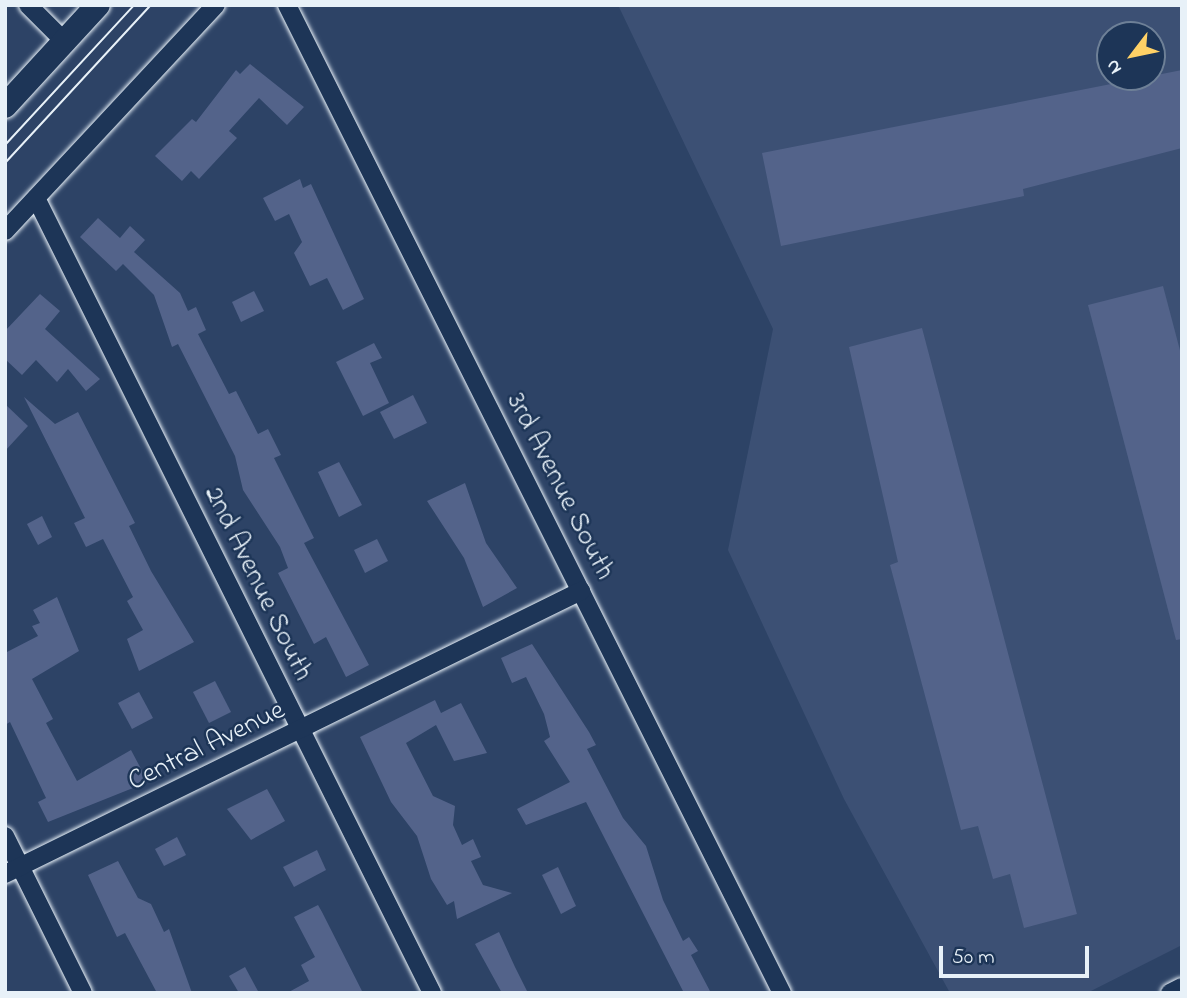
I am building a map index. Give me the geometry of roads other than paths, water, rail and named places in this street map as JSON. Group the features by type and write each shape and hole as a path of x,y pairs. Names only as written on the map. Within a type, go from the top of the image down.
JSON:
{"main road":[{"path":"5,106 98,5"}],"street":[{"path":"28,5 65,41"},
{"path":"5,231 216,5"},
{"name":"3rd Avenue South","path":"287,5 782,993"},
{"name":"2nd Avenue South","path":"36,198 432,993"},
{"name":"Central Avenue","path":"14,870 581,591"},
{"path":"5,836 14,870 83,993"},
{"path":"1170,993 1182,987"}],"tram line":[{"path":"5,145 134,5"},
{"path":"5,163 151,5"}]}
